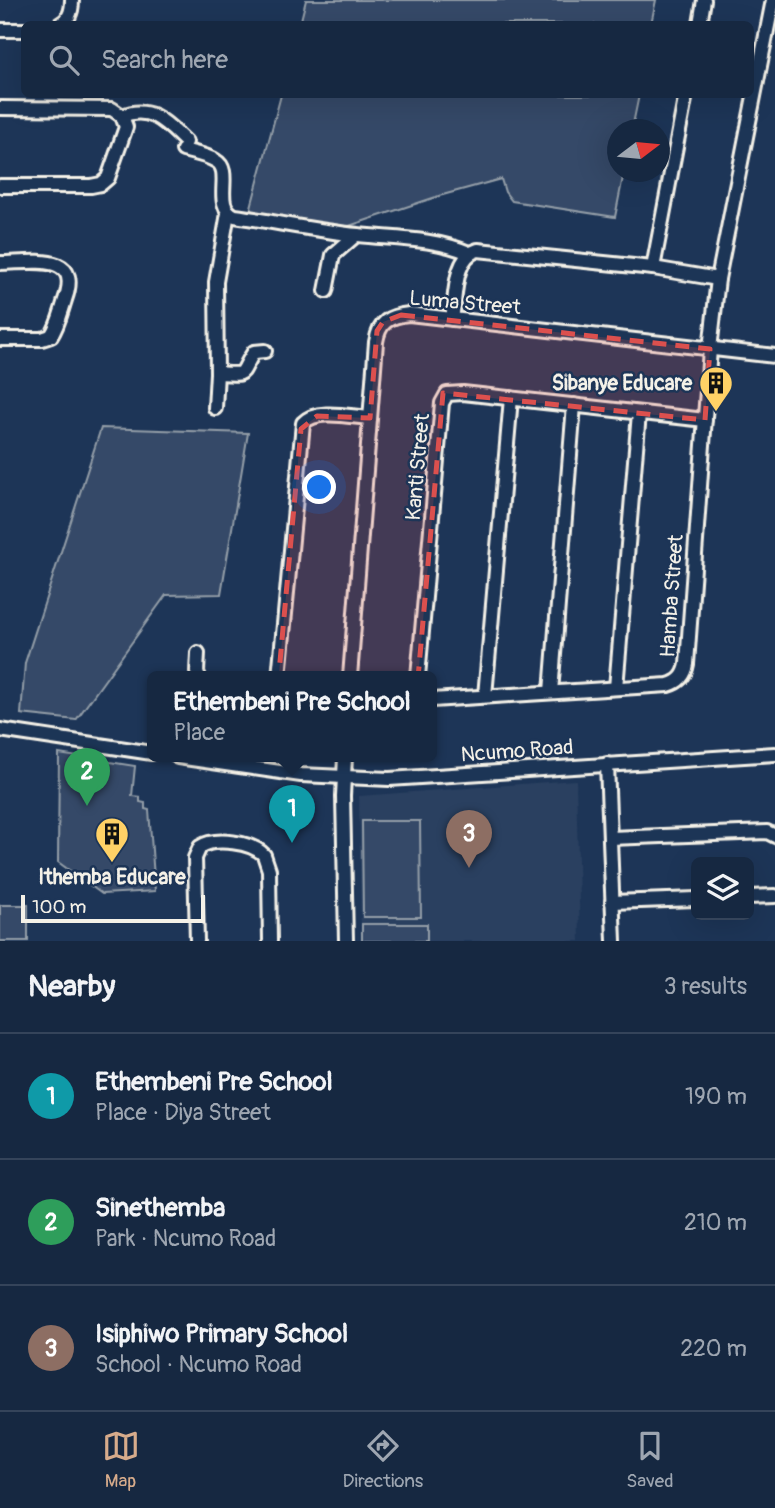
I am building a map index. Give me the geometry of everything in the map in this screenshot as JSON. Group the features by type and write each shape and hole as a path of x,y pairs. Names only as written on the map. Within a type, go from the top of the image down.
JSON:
{"street":[{"path":"66,21 72,10 72,0"},
{"path":"700,21 704,0"},
{"name":"Hamba Street","path":"754,96 773,0"},
{"path":"0,30 21,30"},
{"path":"653,268 685,98"},
{"name":"Hamba Street","path":"437,700 667,685 679,680 686,669 710,349 718,279 754,98"},
{"path":"0,108 112,109 122,116 126,127 108,177 101,184 0,186"},
{"path":"122,116 131,112 148,112 159,116 185,146 218,161 222,168 224,207 228,213 235,216 356,235 435,242 469,253"},
{"path":"215,408 216,282 228,213"},
{"path":"326,291 332,255 356,235"},
{"path":"452,319 461,265 469,253 478,250 653,268 718,279"},
{"path":"0,263 57,264 67,272 70,281 51,336 42,339 0,339"},
{"name":"Luma Street","path":"350,671 376,342 380,326 393,317 409,314 775,356"},
{"path":"217,373 241,375 245,373 254,352 265,351"},
{"name":"Kanti Street","path":"419,671 442,403 447,394 511,398 705,420"},
{"path":"485,696 511,398"},
{"path":"551,692 574,405"},
{"path":"616,688 639,412"},
{"path":"280,671 303,423 317,416 370,418"},
{"path":"198,653 198,671"},
{"path":"0,730 147,752"},
{"name":"Ncumo Road","path":"212,762 301,775 389,779 775,754"},
{"path":"345,762 346,941"},
{"path":"607,764 614,941"},
{"path":"610,838 767,832 775,836"},
{"path":"197,941 195,858 200,847 217,842 253,848 264,855 269,870 270,941"},
{"path":"754,897 775,896"},
{"path":"612,902 691,899"}],"highlighted area":[{"path":"401,315 710,349 705,420 443,393 416,701 349,706 277,695 301,429 317,416 370,418 377,331 383,322"}],"shaded area":[{"path":"306,0 656,0 652,21 301,21"},
{"path":"280,98 638,98 634,119 607,119 607,182 622,182 615,217 512,201 505,192 501,179 439,196 346,227 250,211"},
{"path":"101,428 248,433 221,594 166,595 76,720 21,714 25,663"},
{"path":"59,754 135,766 132,796 140,797 140,802 145,803 145,809 149,810 155,891 102,894 58,862"},
{"path":"576,780 580,941 361,941 359,796"},
{"path":"362,821 420,821 421,917 363,917"},
{"path":"0,905 28,905 28,941 0,941"},
{"path":"362,924 427,924 427,941 362,941"}],"place":[{"name":"Sibanye Educare","path":"716,413"},
{"name":"Sinethemba","path":"87,806"},
{"name":"Ethembeni Pre School","path":"292,843"},
{"name":"Ithemba Educare","path":"112,864"},
{"name":"Isiphiwo Primary School","path":"469,868"}]}
